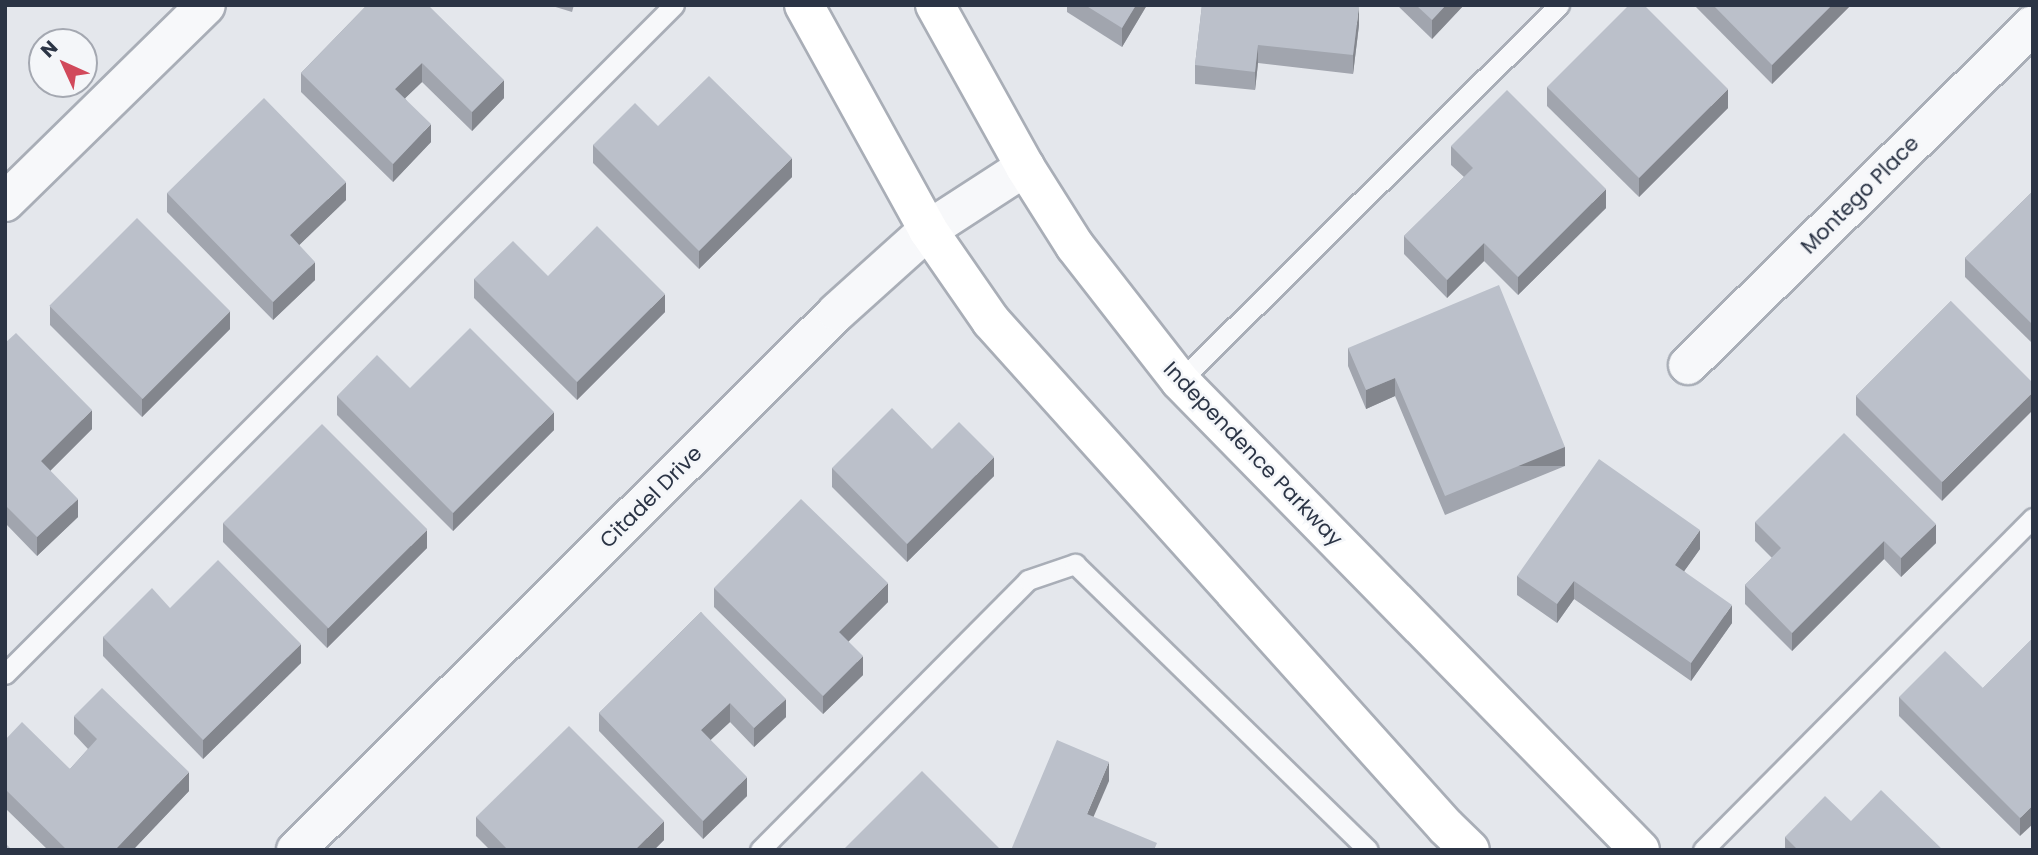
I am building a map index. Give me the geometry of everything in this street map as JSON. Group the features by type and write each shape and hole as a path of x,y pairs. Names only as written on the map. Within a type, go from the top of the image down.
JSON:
{"main road":[{"path":"804,5 928,230 991,321 1446,827 1470,850"},
{"name":"Independence Parkway","path":"935,5 1025,167 1075,246 1180,381 1640,850"}],"street":[{"path":"5,202 206,5"},
{"name":"Montego Place","path":"1688,365 2033,25"},
{"name":"Citadel Drive","path":"296,850 837,312 928,230 1025,167"}],"lane":[{"path":"5,674 674,5"},
{"path":"1180,381 1559,5"},
{"path":"1703,850 2033,518"},
{"path":"760,850 1028,580 1075,564 1367,850"}],"building":[{"path":"367,5 428,5 504,80 472,112 422,63 395,89 431,124 393,164 301,73"},
{"path":"1085,5 1136,5 1122,28"},
{"path":"1202,5 1359,6 1353,55 1258,45 1255,72 1195,65"},
{"path":"1416,5 1446,5 1432,20"},
{"path":"1629,5 1644,5 1728,89 1639,178 1547,87"},
{"path":"1713,5 1832,5 1772,65"},
{"path":"709,76 792,158 699,251 593,145 635,103 658,126"},
{"path":"1507,90 1606,189 1518,277 1484,243 1447,280 1404,236 1473,168 1451,146"},
{"path":"264,98 346,182 290,235 315,262 273,302 167,193"},
{"path":"2033,191 2033,325 1965,258"},
{"path":"137,218 230,311 143,399 49,306"},
{"path":"597,226 665,294 577,382 474,279 513,241 548,276"},
{"path":"1499,285 1565,447 1445,496 1395,378 1366,390 1348,348"},
{"path":"1951,301 2033,383 2033,392 1942,482 1856,396"},
{"path":"470,328 554,412 453,513 337,396 377,355 410,388"},
{"path":"16,333 92,410 41,461 78,499 37,537 5,505 5,343"},
{"path":"892,408 932,449 959,422 994,457 907,544 832,468"},
{"path":"322,424 427,529 328,628 223,523"},
{"path":"1844,433 1936,524 1901,558 1884,541 1792,633 1745,585 1781,548 1755,522"},
{"path":"1599,459 1700,530 1675,565 1732,605 1691,663 1574,581 1557,604 1517,576"},
{"path":"801,499 888,583 839,632 863,656 823,696 714,588"},
{"path":"218,560 301,644 203,740 103,637 152,588 170,608"},
{"path":"701,612 786,699 754,728 730,703 701,730 747,777 703,821 599,713"},
{"path":"2032,639 2033,805 2020,818 1899,697 1945,651 1983,688"},
{"path":"102,688 189,772 115,850 67,850 5,789 5,740 22,722 70,769 97,739 74,716"},
{"path":"569,726 664,821 635,850 508,850 476,817"},
{"path":"1057,740 1109,762 1087,814 1157,843 1154,850 1011,850"},
{"path":"922,771 1001,850 843,850"},
{"path":"1881,790 1943,850 1798,850 1785,837 1825,796 1851,821"}]}
